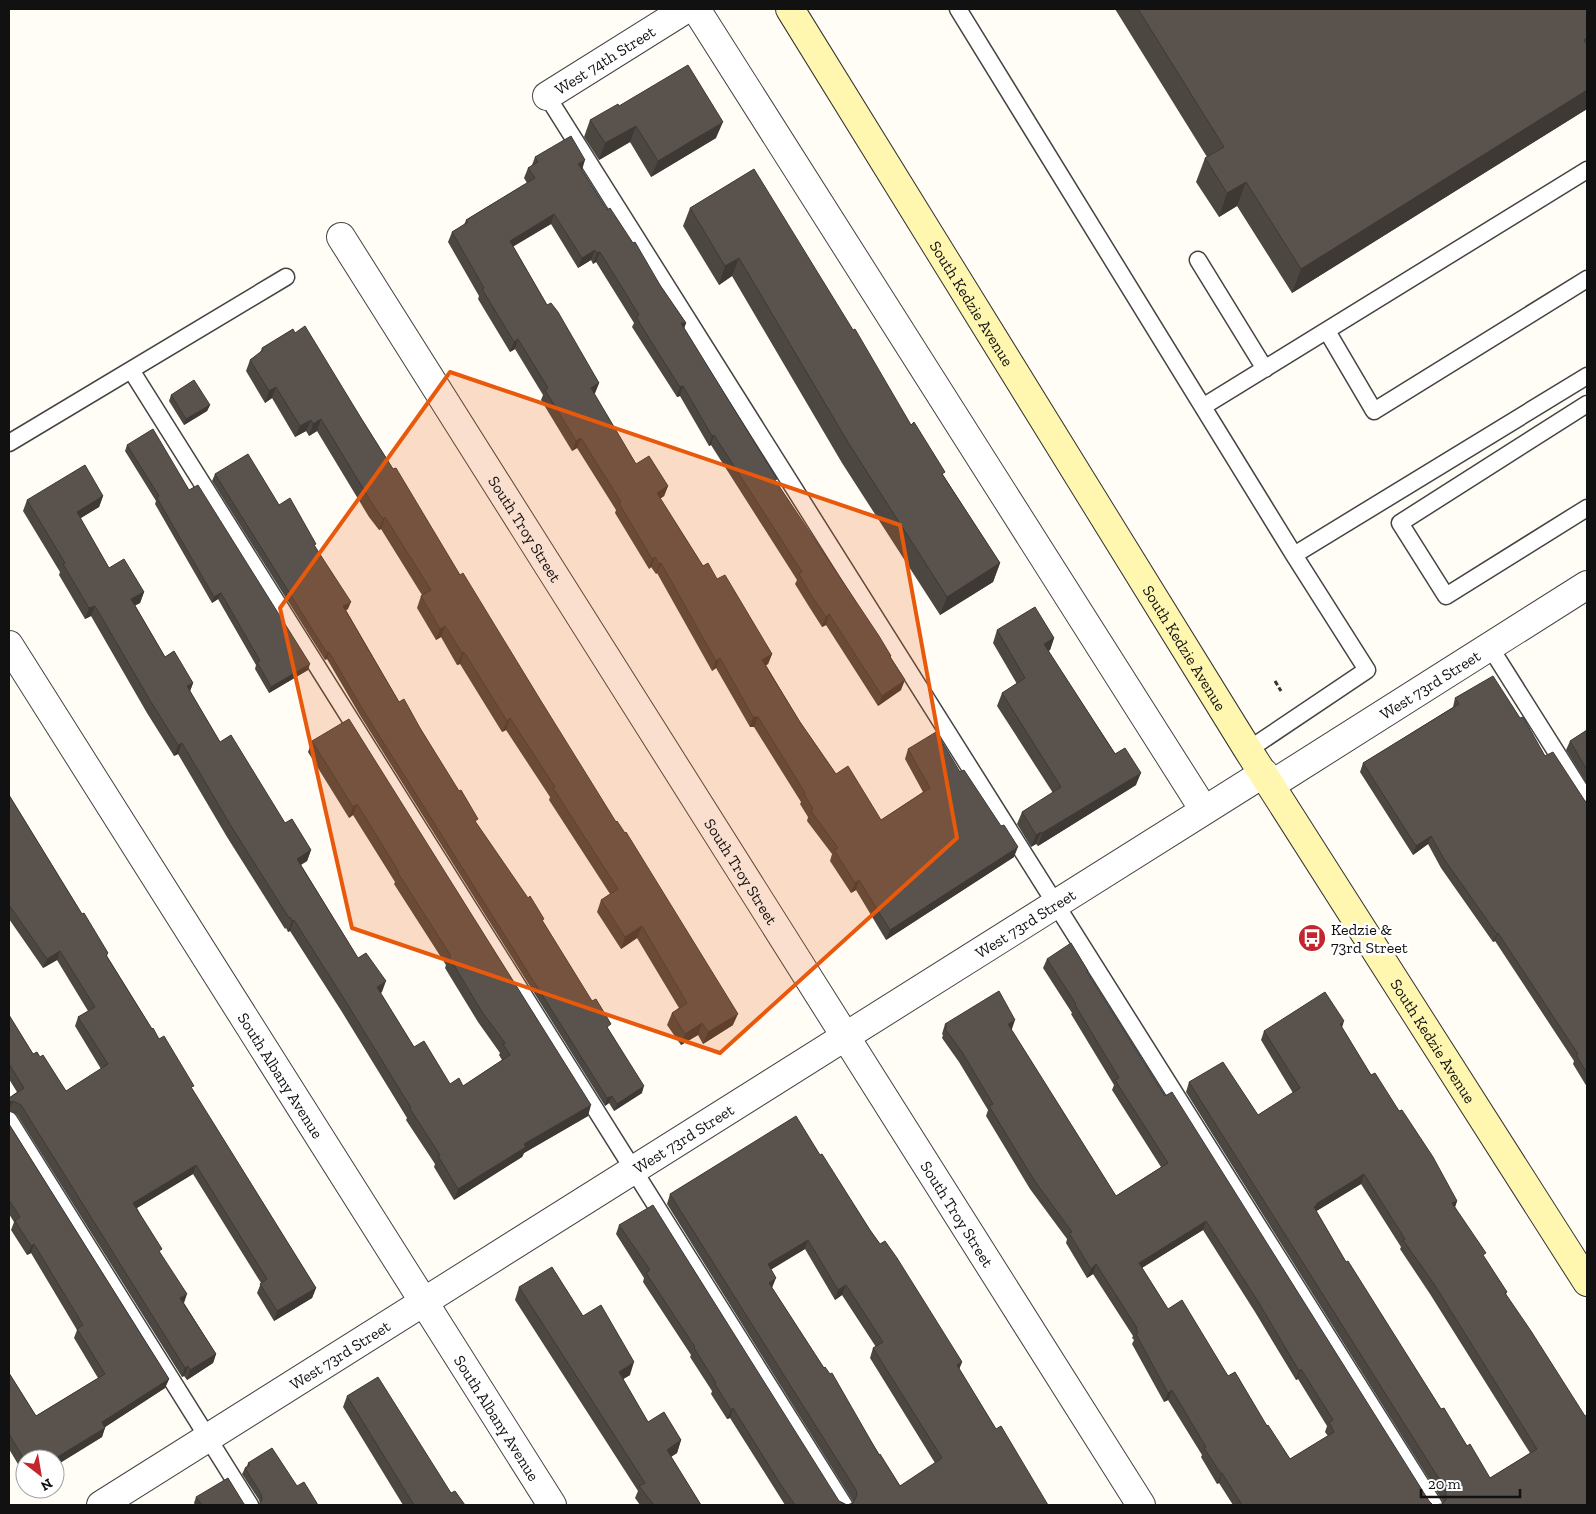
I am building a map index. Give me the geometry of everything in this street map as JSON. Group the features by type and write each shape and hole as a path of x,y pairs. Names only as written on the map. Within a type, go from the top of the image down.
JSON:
{"main road":[{"name":"South Kedzie Avenue","path":"790,9 1248,750 1587,1282"}],"street":[{"name":"West 74th Street","path":"547,96 686,9"},
{"path":"696,9 1204,810"},
{"name":"South Troy Street","path":"342,237 1141,1505"},
{"name":"West 73rd Street","path":"101,1505 1204,810 1267,779 1490,646 1587,585"},
{"name":"South Albany Avenue","path":"9,645 552,1505"}],"lane":[{"path":"958,9 1294,555 1367,670 1248,750"},
{"path":"547,96 1434,1505"},
{"path":"1204,406 1587,170"},
{"path":"1198,260 1265,369"},
{"path":"9,444 286,277"},
{"path":"1327,331 1374,411 1587,279"},
{"path":"131,370 844,1505"},
{"path":"1294,555 1587,376"},
{"path":"1587,404 1400,522 1446,596 1587,508"},
{"path":"1490,646 1587,801"},
{"path":"9,1120 250,1505"}],"path":[{"path":"1276,681 1281,691"}],"highlighted area":[{"path":"450,372 900,525 957,838 720,1053 352,928 280,608"}],"building":[{"path":"1138,9 1587,9 1587,38 1584,40 1587,45 1587,90 1301,269 1246,182 1227,193 1205,158 1224,147"},
{"path":"688,65 723,122 658,161 636,126 605,143 590,120 618,104 619,106"},
{"path":"571,136 585,160 578,164 607,210 610,208 633,243 635,242 660,285 686,323 681,323 777,479 775,480 879,636 905,680 882,696 829,614 826,617 811,595 799,574 802,572 714,435 712,436 683,386 680,387 652,343 636,317 639,315 600,252 597,253 595,250 582,258 554,214 510,241 547,305 551,303 558,312 599,383 591,388 636,464 649,456 668,486 657,493 703,566 708,563 717,579 725,575 772,654 762,660 800,722 836,774 848,766 881,820 930,788 908,749 936,732 960,772 964,770 1001,826 1004,825 1018,847 890,930 859,880 855,883 834,850 838,848 811,811 813,809 805,793 758,717 753,717 720,658 716,661 661,563 659,564 655,557 652,559 619,503 621,502 581,438 576,441 545,390 548,388 518,339 514,342 482,289 484,288 452,232 468,222 466,220 535,178 528,168 538,162 535,157"},
{"path":"754,169 853,330 855,329 911,425 914,422 945,472 942,474 1000,563 947,597 849,444 739,258 725,266 690,208"},
{"path":"305,326 393,469 396,468 460,575 463,573 616,822 626,832 738,1014 708,1032 702,1023 685,1034 672,1013 687,1003 642,926 625,937 601,900 618,889 510,718 507,721 464,652 462,653 445,626 440,629 421,596 431,590 385,517 383,519 373,505 321,419 313,424 311,420 300,426 276,387 269,391 250,360 263,350 262,348 293,329 295,333"},
{"path":"194,380 210,405 186,419 171,395"},
{"path":"153,429 189,490 198,485 310,664 271,687 257,662 260,661 221,593 214,597 157,498 159,496 127,445"},
{"path":"248,454 279,505 290,498 316,544 314,545 351,602 343,606 399,702 404,699 420,728 478,819 475,821 528,898 530,896 544,919 542,920 592,1001 596,999 611,1024 607,1027 644,1086 617,1104 612,1096 607,1098 363,710 329,652 327,653 215,474"},
{"path":"85,465 103,496 77,512 109,568 124,559 144,592 131,599 165,657 174,651 193,683 187,686 220,742 231,735 285,823 292,819 311,850 297,859 358,958 366,953 386,981 377,987 414,1047 424,1041 450,1084 459,1078 463,1086 510,1055 503,1044 505,1043 482,1012 449,957 451,956 357,804 353,807 312,741 349,719 591,1105 524,1144 526,1147 458,1189 438,1156 440,1155 346,1002 294,920 292,921 289,918 182,743 178,745 95,606 89,608 63,564 65,563 27,500"},
{"path":"1035,607 1054,638 1044,644 1115,754 1125,748 1141,773 1036,835 1022,812 1061,787 1002,693 1025,678 997,630"},
{"path":"1493,676 1520,718 1523,717 1545,756 1553,752 1587,802 1587,1073 1576,1055 1578,1054 1498,933 1444,859 1431,836 1416,846 1363,763 1459,704 1455,698"},
{"path":"1587,730 1587,770 1570,741"},
{"path":"9,795 82,914 84,913 108,953 106,955 152,1029 159,1039 164,1036 194,1086 191,1087 316,1288 277,1311 260,1284 267,1279 196,1165 133,1203 162,1249 159,1251 187,1294 180,1298 216,1354 190,1370 188,1366 185,1368 21,1105 13,1101 9,1102 9,1098 24,1088 9,1064 9,1015 33,1054 37,1052 40,1057 43,1055 66,1091 108,1064 78,1017 95,1007 60,951 47,959 9,905"},
{"path":"1071,943 1087,972 1165,1096 1172,1092 1433,1505 1242,1505 1204,1448 1206,1447 1172,1390 1168,1393 1136,1334 1138,1333 1137,1328 1096,1264 1091,1269 1069,1233 1072,1232 1034,1180 989,1106 993,1104 962,1052 945,1029 947,1027 945,1024 999,991 1015,1020 1008,1024 1116,1196 1168,1163 1115,1080 1119,1078 1076,1004 1047,959","holes":["1206,1221 1259,1303 1299,1371 1301,1369 1333,1420 1329,1422 1334,1432 1290,1459 1267,1426 1235,1372 1228,1376 1182,1300 1168,1309 1139,1263"]},
{"path":"1325,992 1344,1021 1340,1024 1371,1075 1375,1073 1399,1111 1402,1110 1433,1157 1457,1201 1452,1203 1486,1253 1483,1255 1507,1292 1505,1293 1585,1416 1587,1415 1587,1505 1433,1505 1442,1504 1446,1500 1446,1490 1189,1082 1223,1062 1258,1115 1300,1088 1264,1031","holes":["1364,1174 1405,1239 1403,1240 1434,1284 1537,1449 1490,1478 1470,1444 1467,1446 1444,1408 1441,1409 1348,1261 1346,1262 1314,1207"]},
{"path":"796,1116 870,1230 880,1244 885,1241 897,1258 962,1362 957,1365 996,1429 1001,1426 1048,1505 847,1505 853,1503 857,1495 856,1490 670,1194","holes":["808,1240 838,1290 846,1285 883,1342 873,1348 942,1458 900,1486 879,1455 832,1373 830,1374 824,1368 769,1283 776,1278 768,1264"]},
{"path":"9,1124 169,1379 102,1422 105,1428 65,1452 65,1449 18,1449 9,1434 9,1373 36,1416 105,1374 77,1329 83,1325 34,1244 31,1246 15,1221 20,1217 9,1200"},
{"path":"653,1205 839,1501 847,1505 795,1505 733,1408 731,1410 695,1347 646,1273 650,1270 619,1225"},
{"path":"552,1267 583,1316 601,1305 634,1362 619,1372 648,1422 664,1412 681,1440 667,1450 701,1505 654,1505 639,1486 645,1483 519,1287"},
{"path":"378,1377 451,1493 455,1491 465,1505 414,1505 347,1396"},
{"path":"272,1448 297,1486 304,1482 318,1505 259,1505 262,1499 261,1494 245,1468 250,1465 248,1463"},
{"path":"228,1478 246,1505 202,1505 196,1497"}],"place":[{"name":"Kedzie & 73rd Street","path":"1312,938"}]}
